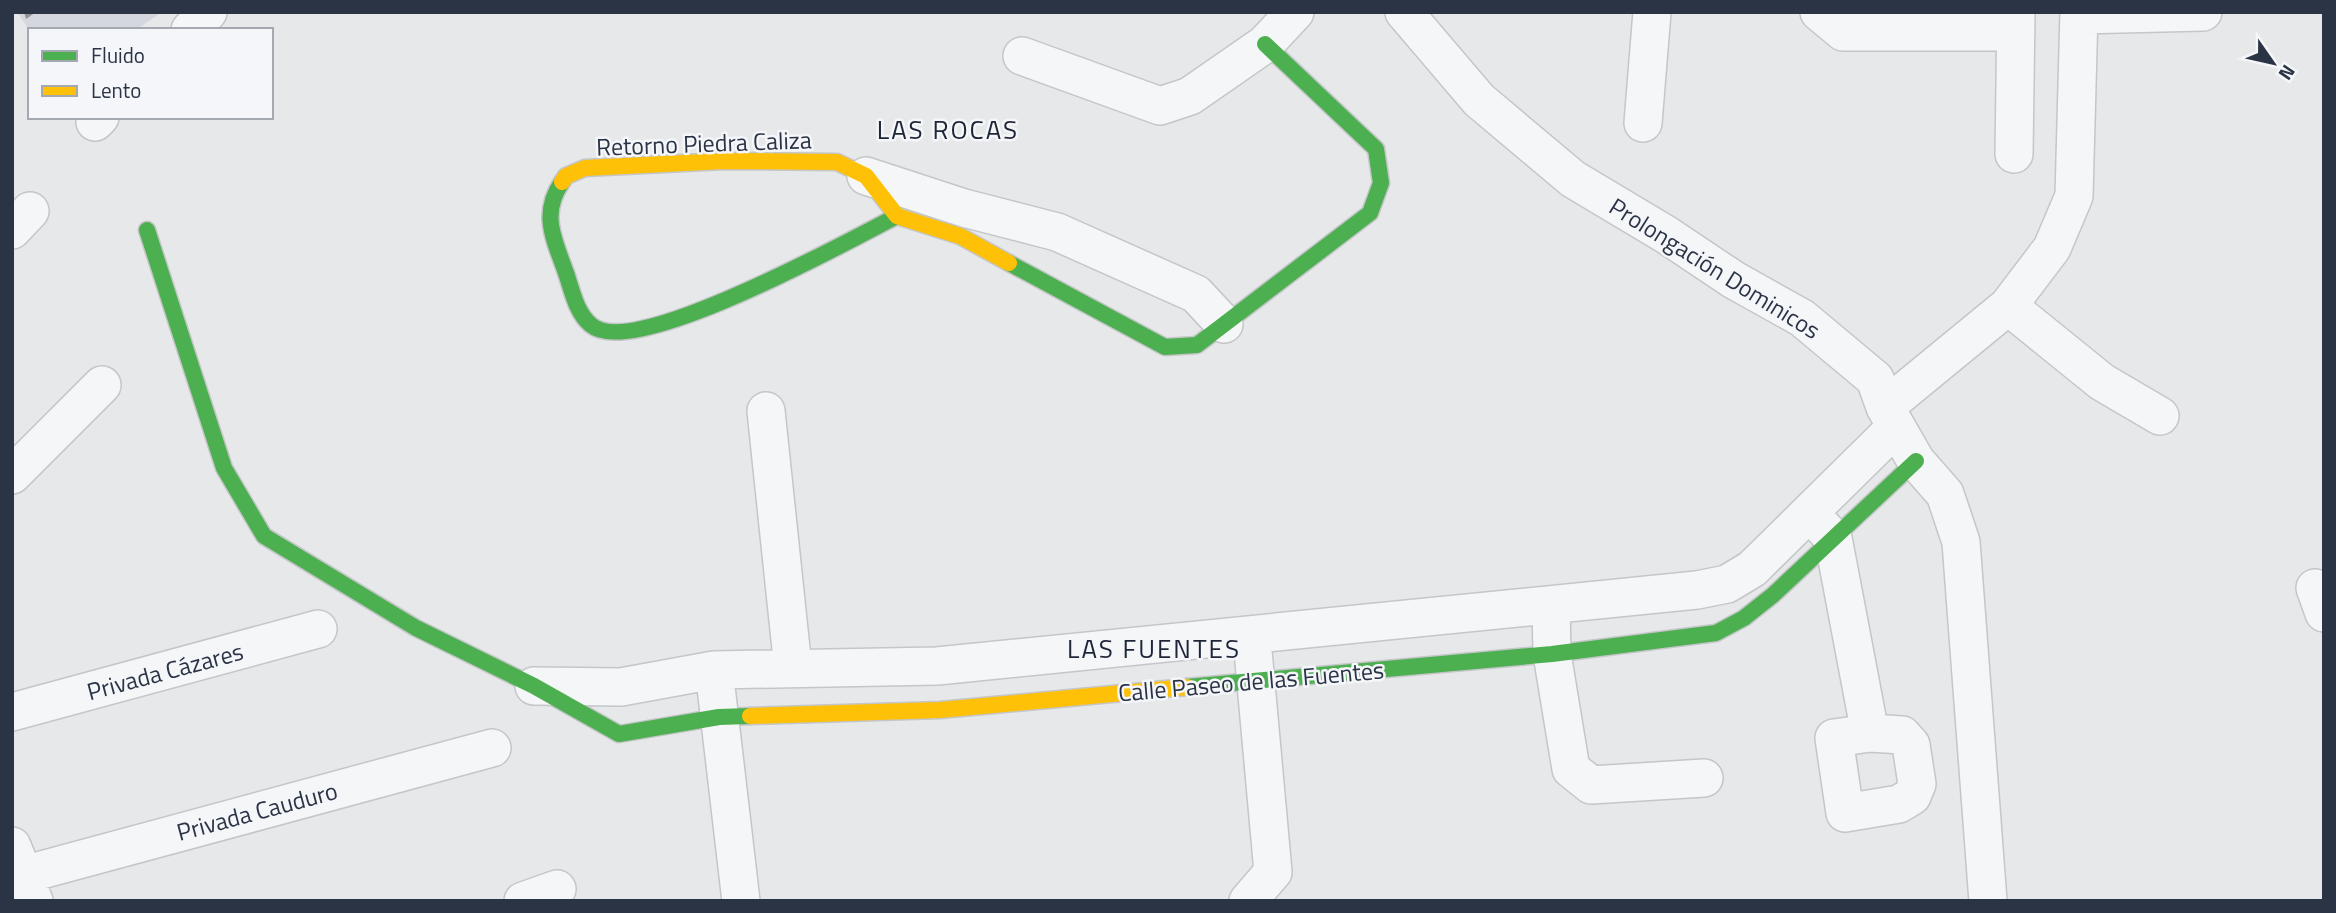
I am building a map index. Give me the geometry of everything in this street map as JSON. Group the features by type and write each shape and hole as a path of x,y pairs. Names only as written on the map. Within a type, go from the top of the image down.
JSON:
{"street":[{"path":"192,28 208,12"},
{"path":"1022,56 1160,106 1190,96 1265,44 1295,12"},
{"name":"Prolongación Dominicos","path":"1404,12 1479,100 1573,179 1665,233 1734,280 1802,318 1875,379 1891,417 1916,461 1945,494 1961,542 1989,901"},
{"path":"1643,123 1652,12"},
{"path":"1819,12 1843,32 2016,22 2014,154"},
{"path":"2079,13 2203,12"},
{"name":"Calle Paseo de las Fuentes","path":"147,230 224,468 264,537 416,628 534,686 619,734 719,717 940,710 1552,654 1716,632 1744,618 1762,582 1809,512 1891,417 2008,306 2052,248 2074,197 2079,13"},
{"path":"897,216 960,236 1165,346 1197,345 1370,212 1381,183 1376,149 1265,44"},
{"name":"Retorno Piedra Caliza","path":"724,161 837,162 866,176 897,216 727,301 642,329 612,331 592,327 579,311 549,224 554,194 566,176 585,169 724,161"},
{"path":"866,176 964,208 1057,232 1196,294 1224,324"},
{"path":"2008,306 2102,382 2160,416"},
{"path":"12,475 102,385"},
{"path":"766,411 793,668"},
{"name":"Calle Paseo de las Fuentes","path":"534,686 621,687 714,670 937,666 1551,606 1762,582 1833,538 1916,461"},
{"path":"1809,512 1833,538 1870,733"},
{"path":"1551,606 1552,654 1571,769 1591,785 1704,778"},
{"name":"Privada Cázares","path":"12,712 318,629"},
{"path":"1248,901 1273,872 1252,636"},
{"path":"937,666 940,710"},
{"path":"714,670 741,901"},
{"name":"Privada Cauduro","path":"23,874 492,748"},
{"path":"523,901 557,889"}],"shaded area":[{"path":"17,12 162,12 139,28 28,28"}],"traffic: fast":[{"path":"1009,263 1165,347 1197,345 1370,213 1381,183 1376,149 1265,44"},
{"path":"562,182 555,194 550,216 557,249 578,308 586,320 591,325 614,332 650,327 694,313 791,271 897,216"},
{"path":"147,230 224,468 264,536 416,628 534,686 619,734 719,717 750,716"},
{"path":"1187,687 1552,654 1716,633 1744,618 1773,595 1916,461"}],"traffic: slow":[{"path":"562,182 566,176 585,168 724,161 837,162 866,176 897,216 960,236 1009,263"},
{"path":"750,716 940,710 1187,687"}],"district":[{"name":"LAS ROCAS","path":"948,129"},
{"name":"LAS FUENTES","path":"1154,648"}]}
